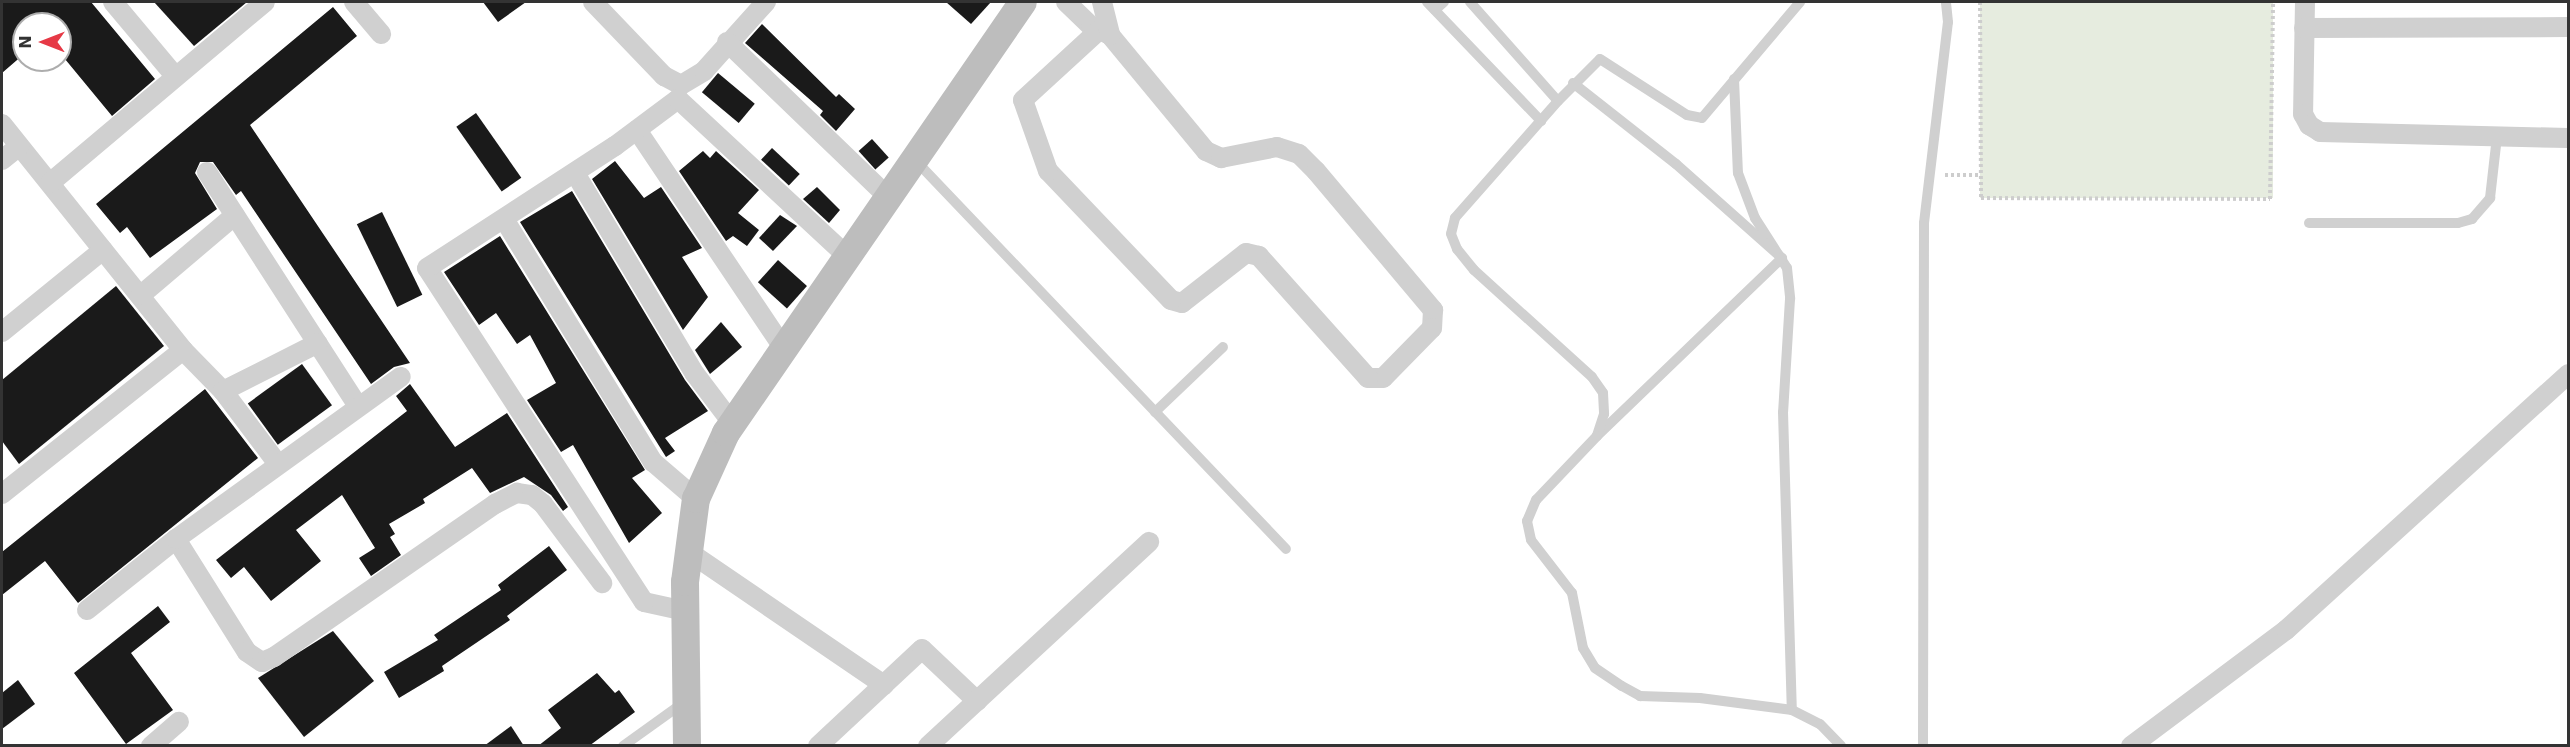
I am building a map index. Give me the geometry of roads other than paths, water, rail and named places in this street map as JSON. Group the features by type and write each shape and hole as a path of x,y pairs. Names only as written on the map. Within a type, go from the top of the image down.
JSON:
{"street":[{"path":"113,2 175,76"},
{"path":"50,183 265,2"},
{"path":"354,2 381,34"},
{"path":"593,2 664,76 681,85 704,71 727,42 766,2"},
{"path":"687,746 685,611 696,499 733,424 1023,2"},
{"path":"1066,2 1104,33 1206,151 1221,158 1277,147 1299,154 1433,310 1432,327 1383,378 1368,378 1259,256 1246,253 1182,303 1171,300 1048,171 1023,100 1104,33"},
{"path":"1102,2 1104,33"},
{"path":"2305,2 2303,114 2309,124 2320,132 2568,138"},
{"path":"2304,27 2568,27"},
{"path":"727,42 888,197"},
{"path":"685,611 644,602 427,268 575,173 678,99 848,257"},
{"path":"2,124 183,350 223,391 278,464"},
{"path":"637,130 784,349"},
{"path":"2,160 19,146"},
{"path":"207,172 358,406"},
{"path":"575,173 695,374 733,424"},
{"path":"141,295 235,215"},
{"path":"504,219 653,462 696,499"},
{"path":"2,332 103,249"},
{"path":"223,391 318,344"},
{"path":"2,494 183,350"},
{"path":"2131,746 2286,630 2568,374"},
{"path":"87,610 176,539 401,377"},
{"path":"176,539 247,652 262,662 517,493 532,495 543,504 602,583"},
{"path":"928,746 1149,542"},
{"path":"689,552 884,685"},
{"path":"818,746 922,649 977,701"},
{"path":"151,746 179,722"}],"lane":[{"path":"1426,2 1541,121"},
{"path":"1435,10 1444,2"},
{"path":"1470,2 1558,101"},
{"path":"1597,436 1604,414 1603,393 1592,377 1474,270 1457,249 1451,234 1455,218 1573,83 1600,59 1687,115 1702,118 1800,2"},
{"path":"1923,746 1924,223 1948,22 1946,2"},
{"path":"1734,79 1738,173 1755,218 1782,258 1790,299 1783,412 1792,710"},
{"path":"1573,83 1676,164 1782,258"},
{"path":"2309,223 2458,223 2472,219 2490,198 2497,137"},
{"path":"914,159 1286,549"},
{"path":"1782,258 1597,436 1536,500 1527,521 1531,540 1572,593 1583,648 1595,668 1640,696 1700,698 1792,710 1820,724 1841,746"},
{"path":"1155,412 1223,347"},
{"path":"623,746 686,701"}]}
